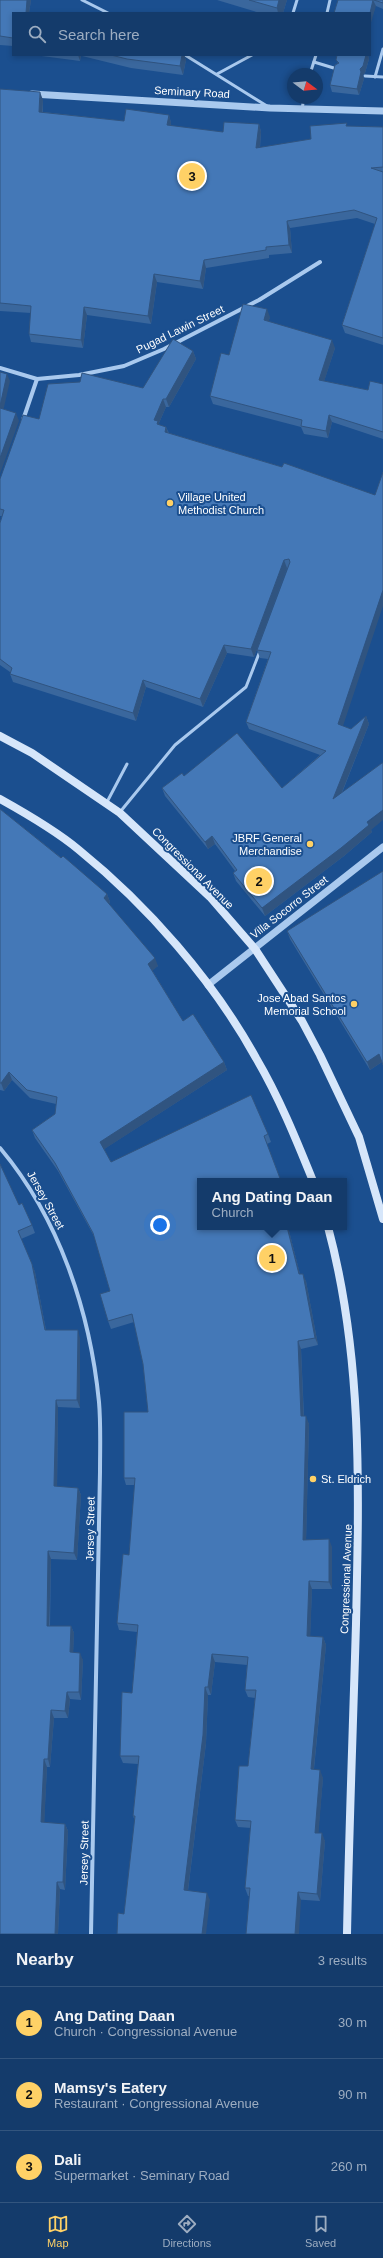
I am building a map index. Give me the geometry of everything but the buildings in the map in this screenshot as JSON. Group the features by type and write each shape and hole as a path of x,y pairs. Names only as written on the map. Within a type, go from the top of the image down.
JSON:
{"main road":[{"name":"Congressional Avenue","path":"0,736 32,753 120,813 210,897 255,949 302,1021 320,1055 359,1138 383,1219"},
{"path":"0,799 77,849 125,890 172,940 208,985 256,1057 291,1124 312,1178"},
{"name":"Congressional Avenue","path":"329,1230 337,1262 350,1336 358,1427 359,1501 347,1934"}],"street":[{"name":"Seminary Road","path":"21,94 270,108 383,111"},
{"name":"Pugad Lawin Street","path":"0,368 37,378 79,375 124,366 164,349 259,300 320,262"},
{"path":"20,428 37,378"},
{"name":"Villa Socorro Street","path":"208,985 383,847"},
{"name":"Jersey Street","path":"0,1148 19,1171 48,1219 69,1270 90,1341 99,1403 100,1480 91,1934"}],"lane":[{"path":"82,0 106,12"},
{"path":"293,12 297,0"},
{"path":"327,12 330,0"},
{"path":"375,77 383,49"},
{"path":"187,56 270,108"},
{"path":"217,74 250,56"},
{"path":"312,68 316,56"},
{"path":"314,62 338,69"},
{"path":"365,76 383,77"},
{"path":"302,109 303,104"},
{"path":"120,813 175,745 246,687 263,643"},
{"path":"106,804 127,764"}],"place":[{"name":"Dali","path":"192,176"},
{"name":"Village United Methodist Church","path":"170,503"},
{"name":"JBRF General Merchandise","path":"310,844"},
{"name":"Mamsy's Eatery","path":"259,881"},
{"name":"Jose Abad Santos Memorial School","path":"354,1004"},
{"name":"Ang Dating Daan","path":"272,1258"},
{"name":"St. Eldrich","path":"313,1479"}]}
